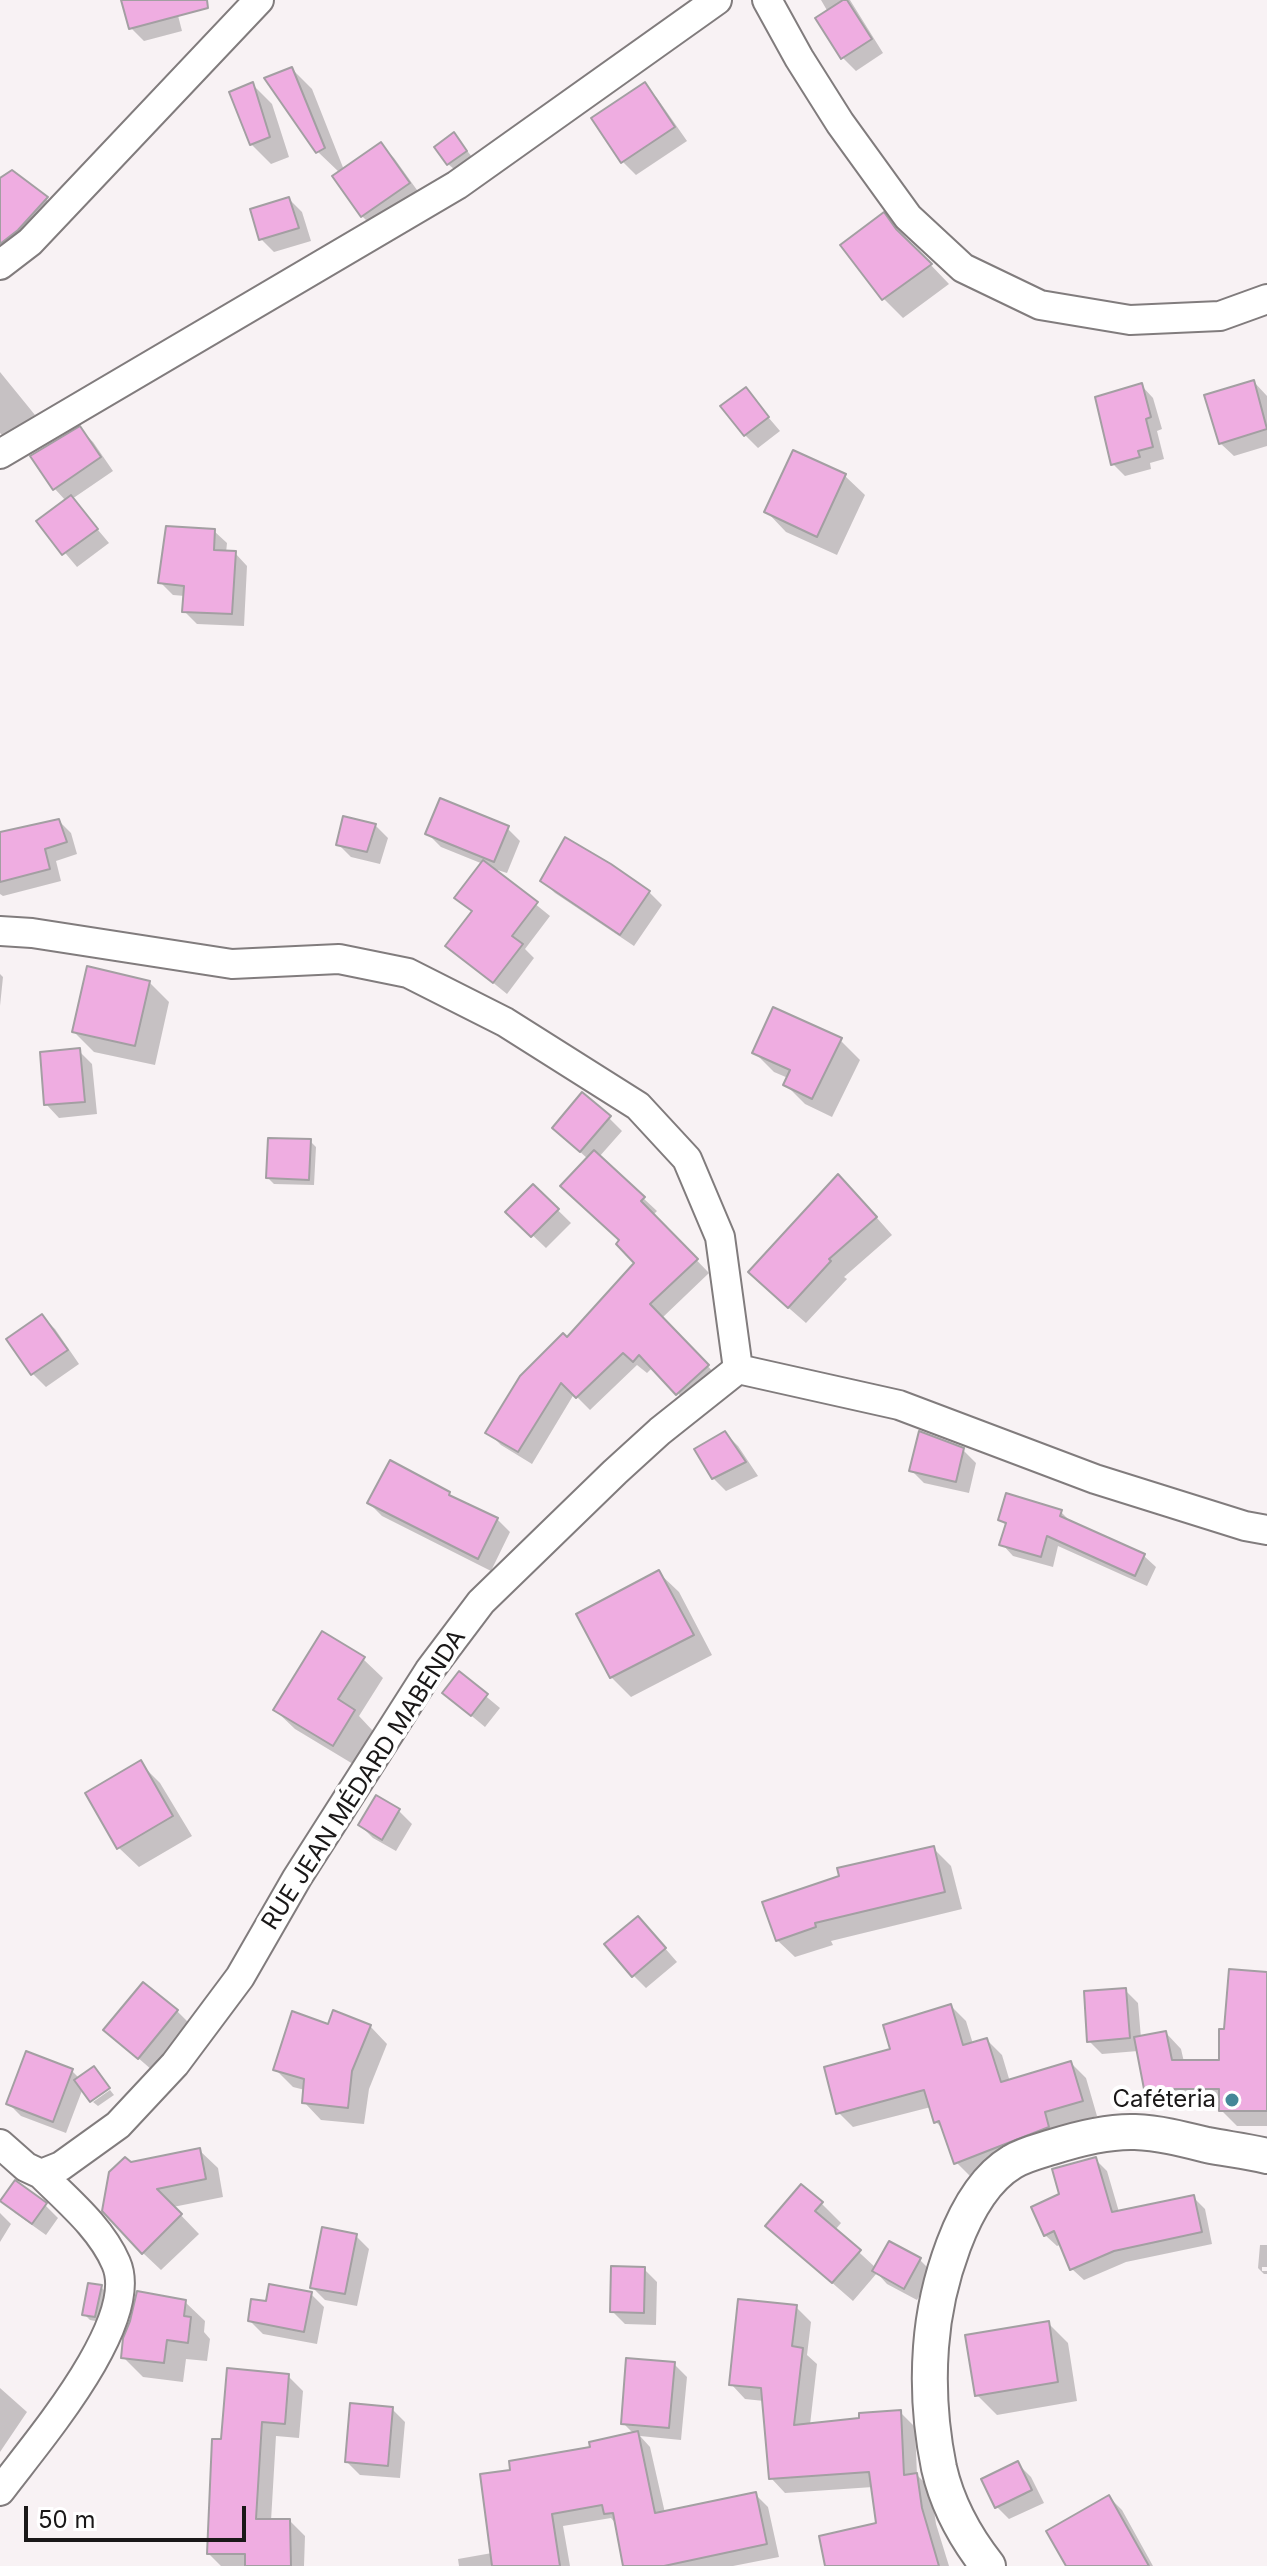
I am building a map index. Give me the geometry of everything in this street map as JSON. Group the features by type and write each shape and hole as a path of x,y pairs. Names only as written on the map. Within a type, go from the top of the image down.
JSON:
{"street":[{"path":"0,265 30,242 259,0"},
{"path":"0,454 457,185 717,0"},
{"path":"767,0 840,123 908,217 963,268 1040,305 1130,320 1220,316 1267,299"},
{"path":"0,931 32,933 232,964 339,959 408,973 505,1022 638,1106 687,1159 720,1237 738,1369 899,1405 1095,1479 1245,1526 1267,1530"},
{"name":"RUE JEAN MÉDARD MABENDA","path":"41,2174 61,2166 118,2125 175,2064 240,1977 297,1878 429,1671 481,1602 626,1461 738,1369"},
{"path":"988,2566 966,2535 950,2502 940,2471 930,2393 936,2309 945,2271 971,2207 988,2183 1011,2163 1070,2142 1098,2136 1132,2132 1168,2135 1267,2156"},
{"path":"0,2144 26,2167 41,2174 105,2242 118,2266 120,2292 114,2317 89,2369 63,2409 0,2491"}],"building":[{"path":"121,0 207,0 208,8 129,29"},
{"path":"847,0 872,39 841,59 815,18"},
{"path":"292,67 325,148 316,153 264,78"},
{"path":"253,82 270,137 250,145 229,92"},
{"path":"645,82 675,127 621,163 591,118"},
{"path":"454,132 467,151 447,165 434,147"},
{"path":"381,142 410,183 361,217 332,176"},
{"path":"12,170 48,197 18,230 0,244 0,178"},
{"path":"289,197 299,228 259,240 250,209"},
{"path":"884,212 896,229 932,264 882,300 840,245"},
{"path":"1254,380 1267,429 1219,444 1204,395"},
{"path":"1142,383 1151,417 1146,419 1153,447 1138,451 1140,457 1111,465 1095,397"},
{"path":"746,387 769,417 744,436 720,406"},
{"path":"80,426 101,457 53,490 30,456"},
{"path":"793,450 846,474 817,537 764,512"},
{"path":"71,495 98,529 62,555 36,521"},
{"path":"166,526 215,529 214,550 236,551 232,614 182,612 184,586 158,583"},
{"path":"440,798 509,826 494,862 425,834"},
{"path":"343,816 376,824 367,852 336,845"},
{"path":"59,819 67,842 45,849 50,869 0,882 0,832"},
{"path":"565,837 650,891 620,935 540,881"},
{"path":"483,860 538,902 512,936 523,944 493,983 445,946 472,911 454,898"},
{"path":"87,966 150,981 135,1046 72,1032"},
{"path":"773,1007 842,1038 812,1099 783,1085 790,1070 752,1053"},
{"path":"80,1048 85,1102 44,1105 40,1052"},
{"path":"582,1092 611,1116 580,1152 552,1128"},
{"path":"268,1138 311,1139 309,1180 266,1178"},
{"path":"594,1150 645,1197 641,1201 698,1259 650,1304 709,1365 676,1395 639,1355 633,1362 623,1353 576,1398 561,1383 518,1452 485,1433 520,1376 563,1333 567,1337 634,1263 616,1244 619,1240 560,1186"},
{"path":"838,1174 877,1217 829,1259 831,1261 788,1308 748,1272"},
{"path":"533,1184 559,1209 531,1237 505,1212"},
{"path":"42,1314 68,1350 31,1375 6,1339"},
{"path":"725,1431 746,1462 712,1479 694,1449"},
{"path":"919,1431 964,1448 956,1482 909,1471"},
{"path":"390,1460 450,1492 449,1495 498,1518 478,1559 367,1503"},
{"path":"1006,1493 1062,1510 1060,1516 1145,1554 1135,1576 1047,1536 1041,1557 999,1545 1006,1523 998,1520"},
{"path":"659,1570 694,1635 610,1678 576,1614"},
{"path":"322,1631 365,1657 338,1699 355,1710 333,1746 273,1710"},
{"path":"459,1671 488,1694 471,1716 442,1693"},
{"path":"141,1760 173,1816 117,1849 85,1793"},
{"path":"376,1795 400,1809 382,1840 358,1825"},
{"path":"934,1846 945,1892 815,1923 816,1927 776,1941 762,1902 839,1876 837,1868"},
{"path":"638,1916 666,1948 632,1977 604,1944"},
{"path":"1229,1969 1267,1972 1267,2111 1219,2111 1219,2089 1144,2089 1134,2037 1166,2031 1172,2060 1219,2060 1219,2029 1224,2029"},
{"path":"143,1982 178,2010 138,2059 103,2030"},
{"path":"1126,1988 1130,2038 1087,2042 1084,1991"},
{"path":"951,2004 963,2045 987,2038 1001,2082 1071,2061 1083,2101 1045,2112 1049,2127 954,2164 939,2121 934,2123 924,2090 836,2114 824,2067 890,2049 883,2025"},
{"path":"333,2010 371,2025 352,2071 348,2108 302,2103 304,2079 273,2070 292,2011 328,2024"},
{"path":"26,2051 73,2069 53,2122 6,2104"},
{"path":"94,2066 110,2088 90,2102 74,2080"},
{"path":"200,2148 206,2179 157,2189 182,2214 142,2254 102,2211 109,2172 125,2157 131,2162"},
{"path":"1096,2157 1112,2212 1194,2195 1202,2232 1114,2251 1070,2270 1054,2231 1044,2236 1031,2207 1059,2194 1052,2169"},
{"path":"15,2180 47,2203 32,2224 0,2201"},
{"path":"801,2184 823,2202 815,2211 861,2250 832,2283 765,2226"},
{"path":"322,2227 357,2234 345,2294 310,2288"},
{"path":"889,2241 921,2258 904,2289 872,2271"},
{"path":"611,2266 645,2267 644,2313 610,2312"},
{"path":"88,2283 102,2285 95,2317 82,2315"},
{"path":"269,2284 312,2292 304,2332 248,2321 251,2299 266,2301"},
{"path":"137,2291 186,2300 184,2316 191,2317 188,2343 167,2340 164,2363 121,2358 123,2338"},
{"path":"738,2299 797,2305 792,2346 803,2348 794,2425 859,2418 859,2413 901,2410 904,2475 917,2473 922,2508 939,2566 825,2566 819,2536 876,2523 869,2472 769,2479 761,2388 729,2385"},
{"path":"1049,2321 1058,2382 975,2396 965,2335"},
{"path":"626,2358 675,2362 669,2428 621,2424"},
{"path":"227,2368 289,2374 285,2424 262,2422 256,2519 290,2519 291,2566 245,2566 245,2554 207,2554 212,2439 221,2439"},
{"path":"350,2403 393,2407 388,2466 345,2462"},
{"path":"638,2431 655,2513 756,2492 767,2544 664,2566 623,2566 613,2513 604,2514 602,2505 552,2514 560,2566 492,2566 480,2474 510,2470 509,2461 590,2447 589,2442"},
{"path":"1018,2461 1032,2490 995,2508 981,2479"},
{"path":"1109,2495 1149,2566 1066,2566 1046,2531"}],"place":[{"name":"Caféteria","path":"1232,2100"}]}
